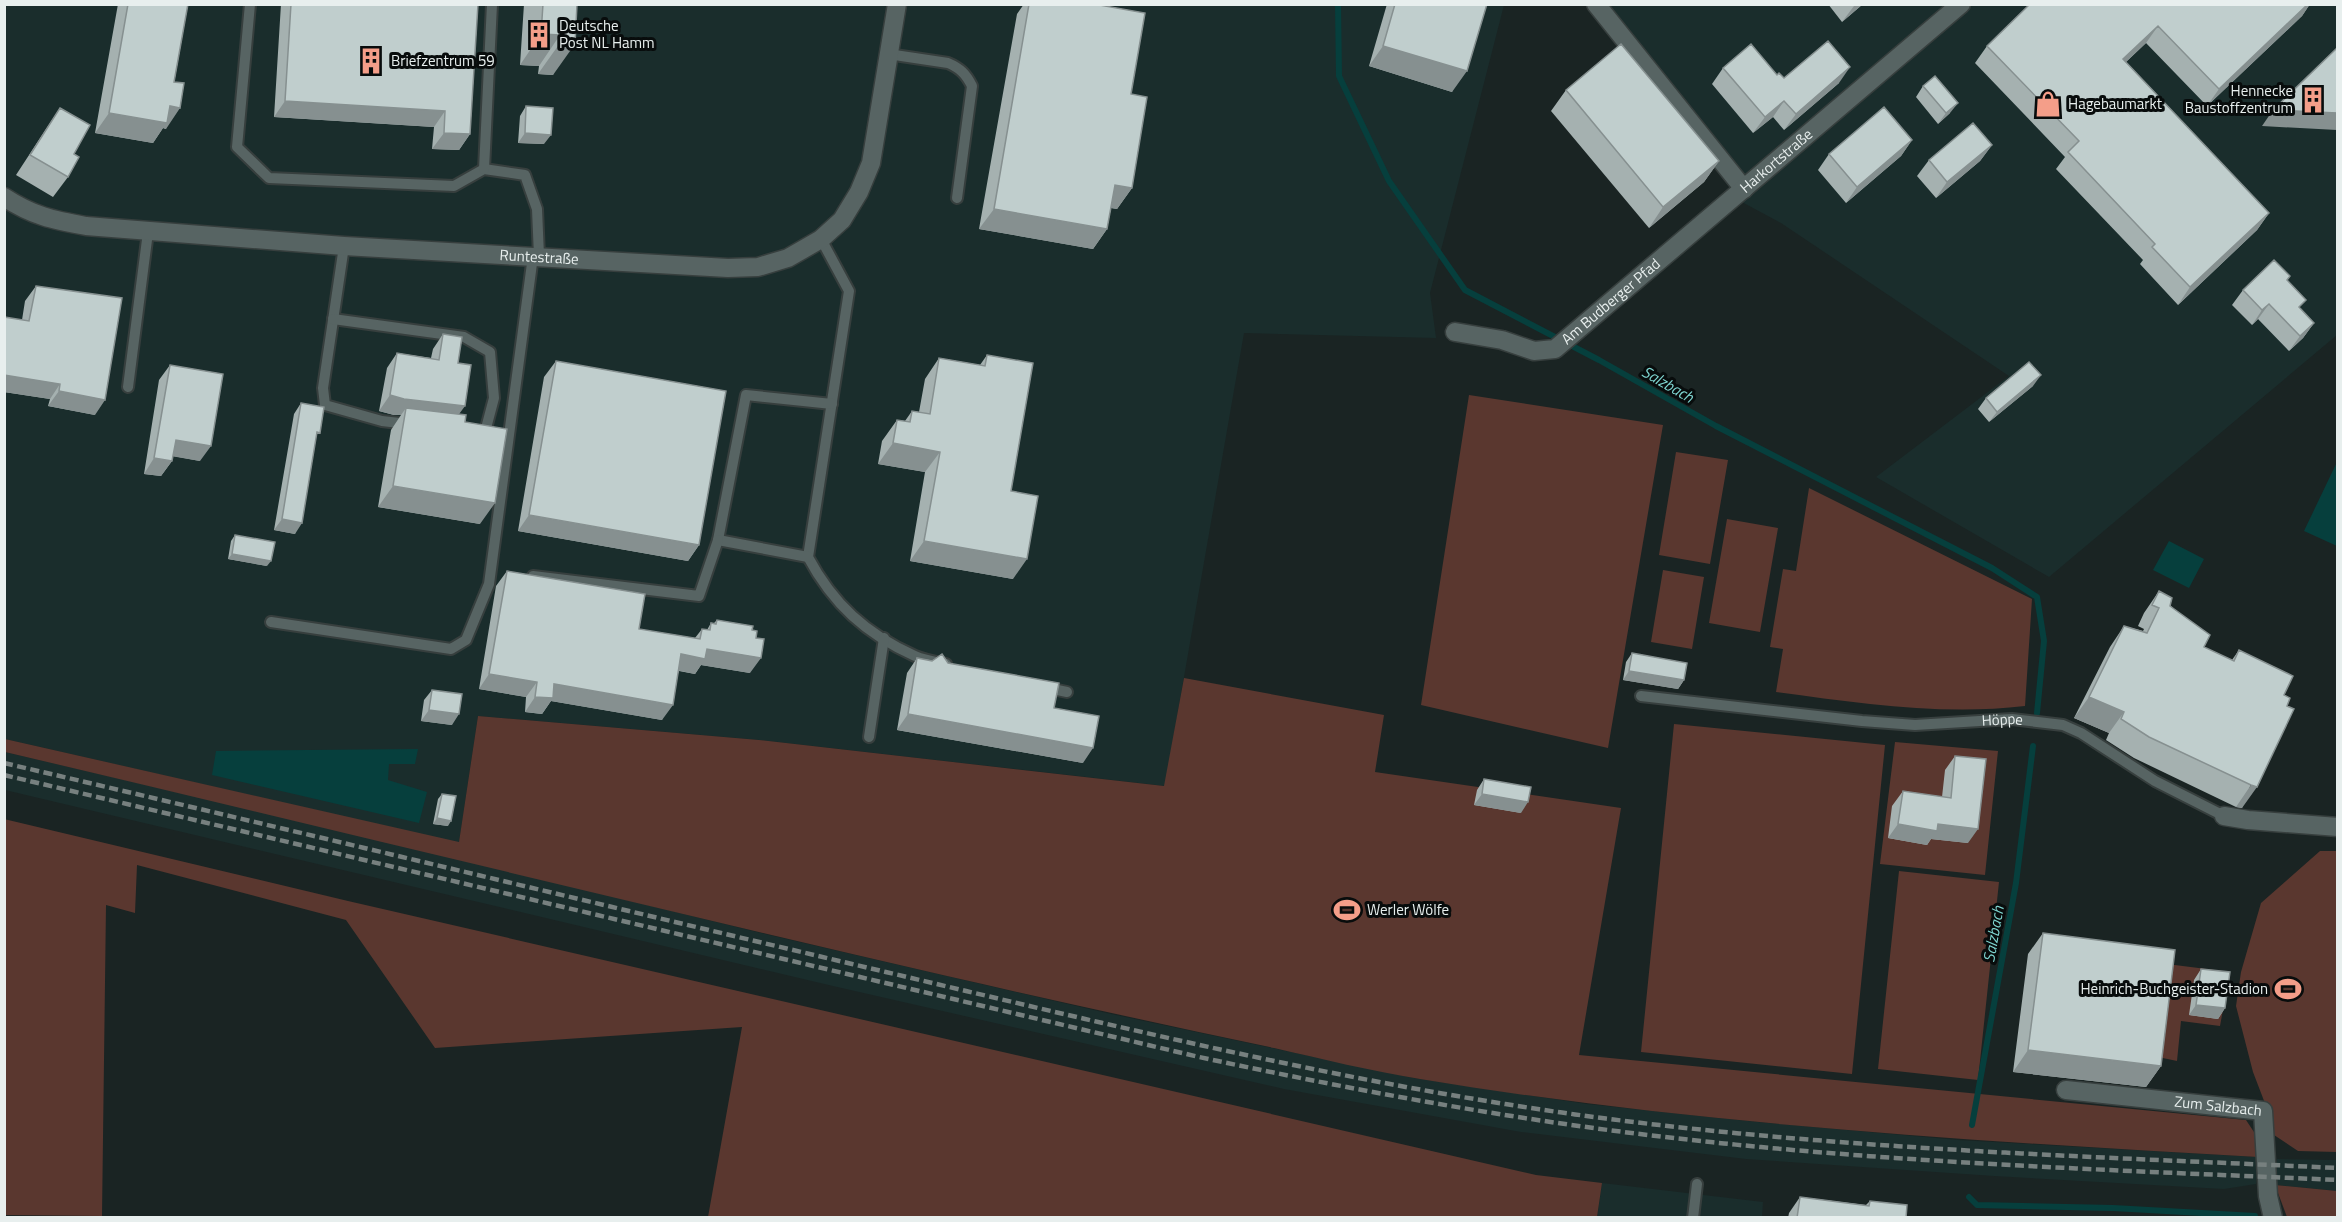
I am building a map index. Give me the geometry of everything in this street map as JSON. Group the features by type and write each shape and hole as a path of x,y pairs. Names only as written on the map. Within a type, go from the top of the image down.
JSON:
{"street":[{"name":"Runtestraße","path":"4,197 24,211 86,226 344,246 728,268 758,267 788,258 821,239 842,220 859,192 870,163 897,4"},
{"name":"Harkortstraße","path":"1596,4 1744,189 1960,4"},
{"name":"Am Budberger Pfad","path":"1455,332 1502,340 1534,351 1555,349 1744,189"},
{"name":"Höppe","path":"2224,816 2248,820 2337,826"},
{"name":"Zum Salzbach","path":"2066,1090 2263,1111 2268,1196 2274,1218"}],"lane":[{"path":"250,4 237,147 269,178 454,186 484,170 525,175 537,209 536,256 489,584 466,640 451,649 271,622"},
{"path":"484,170 492,4"},
{"path":"888,54 948,63 967,76 972,86 957,198"},
{"path":"128,387 148,231"},
{"path":"821,239 849,291 808,557 822,583 856,621 916,657 962,668"},
{"path":"344,246 323,388 325,405 382,421 416,425"},
{"path":"333,319 464,337 490,352 494,398 485,432 474,431"},
{"path":"533,576 699,596 718,540 747,395 832,404"},
{"path":"718,540 808,557"},
{"path":"869,737 884,638"},
{"path":"1032,684 1067,692"},
{"name":"Höppe","path":"1641,696 1915,725 2012,719 2063,725 2080,733 2155,781 2224,816"},
{"path":"1693,1218 1697,1184"}],"shaded area":[{"path":"5,5 1504,5 1430,293 1436,338 1244,333 1165,786 759,740 478,716 459,843 5,739"},
{"path":"1590,5 2337,5 2337,335 2049,577 1876,477 2009,376 1781,223 1740,201"},
{"path":"1469,395 1663,425 1608,748 1421,705"},
{"path":"1676,452 1728,460 1710,564 1659,555"},
{"path":"1809,488 2032,599 2025,706 1963,710 1932,709 1869,704 1776,692 1783,649 1770,647 1783,569 1796,571"},
{"path":"1727,519 1778,528 1760,632 1709,623"},
{"path":"1663,570 1704,577 1692,649 1651,642"},
{"path":"1184,678 1384,715 1375,772 1621,808 1579,1055 2246,1120 2256,1135 2258,1157 2048,1145 1733,1120 1524,1095 1402,1076 947,976 5,752 5,739 459,842 478,716 759,740 1164,786"},
{"path":"1674,724 1885,745 1852,1074 1641,1052"},
{"path":"1895,742 1998,751 1985,875 1880,864"},
{"path":"5,752 421,849 765,934 1111,1014 1414,1078 1587,1104 1748,1121 1958,1140 2258,1157 2256,1184 2224,1189 1746,1159 1521,1132 1284,1089 833,986 5,790"},
{"path":"4,819 348,901 1536,1175 1602,1183 1597,1217 708,1217 742,1027 435,1048 346,920 137,865 135,913 106,905 102,1216 5,1215"},
{"name":"Heinrich-Buchgeister-Stadion","path":"2320,851 2337,851 2337,1152 2298,1151 2274,1135 2253,1072 2236,1006 2241,972 2261,903"},
{"path":"1899,871 1999,882 1978,1080 1878,1069"},
{"path":"2167,964 2230,972 2220,1026 2181,1021 2177,1061 2158,1057"},
{"path":"2277,1159 2337,1160 2337,1191 2275,1185"},
{"path":"1602,1183 1763,1202 1762,1217 1597,1218"},
{"path":"2275,1185 2337,1191 2337,1217 2287,1217"}],"water":[{"path":"2337,462 2337,546 2304,531"},
{"path":"2169,541 2204,559 2189,588 2153,570"},
{"path":"418,749 415,764 389,764 388,780 427,792 419,823 212,775 216,751"}],"building":[{"path":"128,4 188,4 174,82 184,83 180,108 170,106 167,123 109,113"},
{"name":"Briefzentrum 59","path":"291,4 478,4 470,134 444,133 445,111 285,101"},
{"path":"543,4 577,4 575,44 560,43 560,35 541,34"},
{"path":"1029,4 1094,4 1145,13 1131,94 1147,97 1132,188 1115,185 1107,229 994,209"},
{"path":"1395,4 1487,4 1467,71 1383,46"},
{"path":"2030,4 2308,4 2219,89 2158,26 2123,59 2269,213 2190,287 2152,247 2155,244 2068,152 2079,141 1987,46"},
{"path":"1828,41 1850,67 1796,114 1784,101 1765,117 1723,68 1751,44 1777,75 1779,73 1784,78"},
{"path":"1621,44 1719,161 1663,207 1566,90"},
{"path":"2337,48 2337,113 2273,110"},
{"path":"1935,76 1958,103 1946,113 1923,86"},
{"path":"526,106 553,108 551,135 525,133"},
{"path":"1884,107 1912,140 1857,187 1829,154"},
{"path":"60,108 90,125 74,154 79,157 68,177 30,155"},
{"path":"1973,123 1992,145 1947,182 1929,160"},
{"path":"2274,260 2290,276 2287,280 2306,300 2299,307 2314,323 2300,336 2269,304 2262,310 2243,290"},
{"path":"36,286 122,298 105,400 59,391 60,384 4,375 4,317 29,321"},
{"path":"443,334 462,337 458,363 471,365 465,406 404,399 390,395 397,353 439,360"},
{"path":"987,355 1033,363 1011,491 1038,496 1027,559 924,541 940,452 893,443 897,420 910,422 912,411 930,414 939,358 985,366"},
{"path":"556,361 726,391 699,545 529,515"},
{"path":"2029,362 2041,375 1997,412 1986,398"},
{"path":"170,365 223,374 211,446 176,440 172,461 154,458"},
{"path":"301,403 324,407 320,433 317,432 302,523 282,519"},
{"path":"406,408 466,415 465,422 507,429 495,503 393,486"},
{"path":"235,535 275,542 271,561 232,554"},
{"path":"507,571 645,594 639,629 700,639 702,629 710,630 711,623 716,624 717,620 753,626 752,630 757,631 756,638 764,639 761,658 707,649 705,659 681,654 673,705 554,684 553,698 535,697 537,682 489,674"},
{"path":"2159,591 2172,598 2170,606 2210,635 2204,647 2234,661 2239,650 2293,676 2284,695 2290,698 2287,706 2294,709 2257,787 2149,737 2121,719 2124,712 2089,697 2124,626 2147,633 2159,608 2152,605"},
{"path":"1632,653 1687,663 1684,680 1629,671"},
{"path":"942,654 948,663 1059,683 1054,708 1099,716 1093,748 908,714 917,658 932,661"},
{"path":"432,690 462,694 459,714 429,710"},
{"path":"1955,756 1986,759 1978,829 1938,824 1937,831 1898,824 1903,791 1951,798"},
{"path":"1484,779 1531,787 1528,802 1482,794"},
{"path":"442,794 456,796 451,821 437,818"},
{"path":"2043,933 2175,950 2161,1066 2028,1050"},
{"path":"2201,969 2230,972 2225,1008 2196,1005"},
{"path":"1800,1197 1869,1206 1870,1201 1907,1205 1906,1218 1797,1218"}],"waterway":[{"name":"Salzbach","path":"1338,4 1339,76 1389,181 1465,290 1599,360 1716,426 1992,568 2037,597 2044,641 2037,713"},
{"name":"Salzbach","path":"1972,1125 2016,883 2033,746"},
{"name":"Salzbach","path":"1969,1197 1977,1205 2113,1208 2255,1216"}],"railway":[{"path":"4,763 1096,1021 1259,1058 1423,1090 1608,1119 1816,1140 2025,1154 2338,1168"},
{"path":"4,775 1199,1057 1431,1103 1606,1130 1749,1146 2085,1169 2338,1180"}],"place":[{"name":"Deutsche Post NL Hamm","path":"539,35"},
{"name":"Briefzentrum 59","path":"371,61"},
{"name":"Hennecke Baustoffzentrum","path":"2313,100"},
{"name":"Hagebaumarkt","path":"2048,104"},
{"name":"Werler Wölfe","path":"1347,910"},
{"name":"Heinrich-Buchgeister-Stadion","path":"2288,989"}]}
